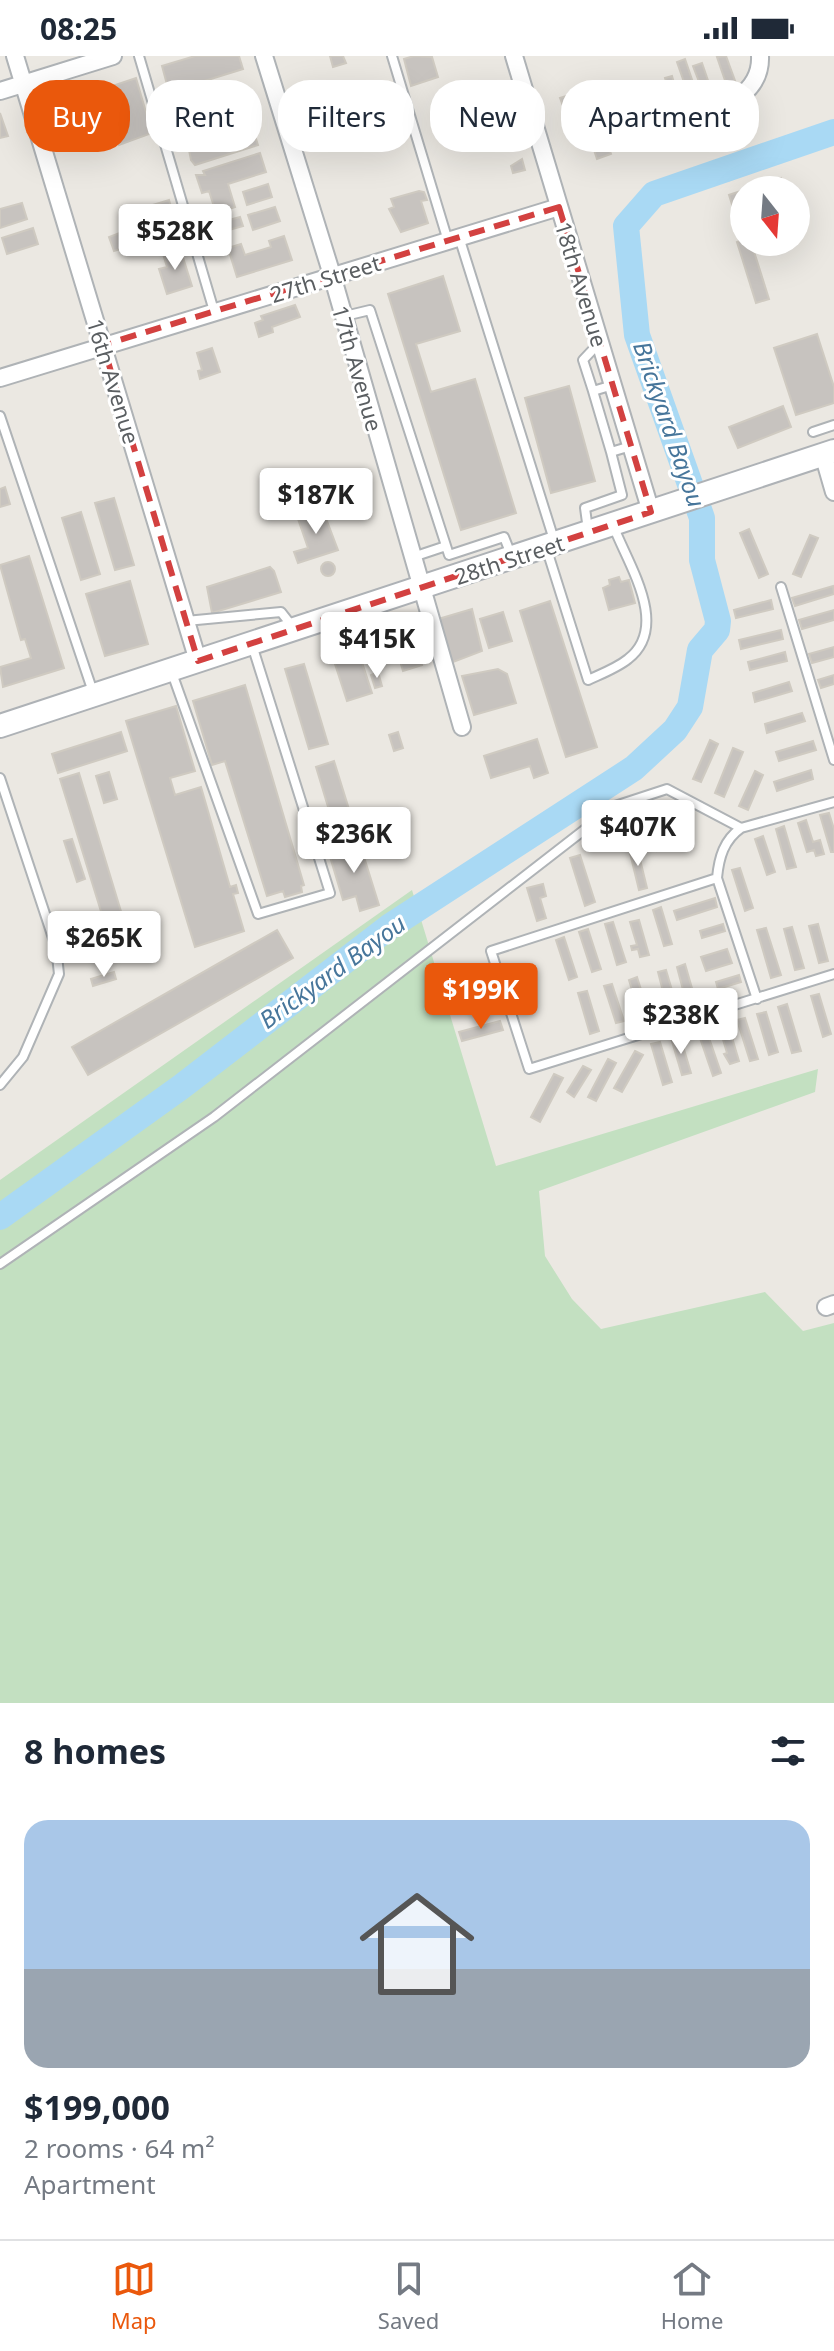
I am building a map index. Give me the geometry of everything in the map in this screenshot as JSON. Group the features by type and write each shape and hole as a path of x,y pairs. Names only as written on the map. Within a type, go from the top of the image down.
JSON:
{"main road":[{"name":"28th Street","path":"0,726 828,452"}],"street":[{"name":"16th Avenue","path":"15,56 198,661"},
{"path":"0,91 113,56"},
{"name":"17th Avenue","path":"264,56 332,275 462,727"},
{"name":"18th Avenue","path":"514,56 631,446 661,508"},
{"path":"753,80 761,68 760,56"},
{"name":"27th Street","path":"0,378 559,207"},
{"path":"828,452 834,492"}],"lane":[{"path":"139,56 214,311"},
{"path":"392,56 454,239 550,545 588,680 627,661 640,648 645,630 643,597 613,525"},
{"path":"343,317 370,310 449,555 504,537 512,558"},
{"path":"589,532 585,508 622,495 583,360 600,342"},
{"path":"593,391 613,385"},
{"path":"0,416 94,695"},
{"path":"813,432 834,425"},
{"path":"611,452 631,446"},
{"path":"411,557 446,546"},
{"path":"781,587 834,760"},
{"path":"186,621 281,612 295,630"},
{"path":"171,670 258,914 330,893 252,644"},
{"path":"0,778 56,947 59,974 23,1057 0,1085"},
{"path":"0,1264 214,1117 615,806 667,789 741,828"},
{"path":"757,999 717,878 719,861 729,836 741,828 834,802"},
{"path":"717,878 491,951 529,1069 834,974"}],"highlighted area":[{"path":"559,207 651,512 198,661 103,345"}],"green space":[{"path":"412,890 496,1166 818,1069 815,1092 539,1191 545,1256 572,1299 601,1329 765,1292 803,1331 834,1323 834,1703 0,1703 0,1180"}],"building":[{"path":"195,56 239,56 243,69 208,80 166,80 162,66"},
{"path":"330,56 343,56 346,63 333,67"},
{"path":"726,56 735,80 725,80 717,57"},
{"path":"432,57 438,77 414,85 414,80 409,80 404,59"},
{"path":"685,59 692,80 683,80 677,62"},
{"path":"702,63 708,80 698,80 693,66"},
{"path":"136,78 146,112 146,135 130,141 130,80"},
{"path":"0,113 8,136 0,138"},
{"path":"189,152 236,152 195,165"},
{"path":"595,152 610,152 611,154 597,159"},
{"path":"260,153 266,172 228,184 235,207 216,213 209,191 202,193 196,175 205,175 203,171"},
{"path":"522,159 525,170 513,173 511,166"},
{"path":"268,184 272,197 247,205 243,192"},
{"path":"424,192 427,200 421,201 428,223 401,232 389,209 394,207 391,199"},
{"path":"169,200 173,214 158,218 153,205"},
{"path":"22,203 27,219 0,228 0,209"},
{"path":"275,207 280,221 253,230 248,215"},
{"path":"147,216 157,237 114,251 109,237 138,226 136,220"},
{"path":"240,217 243,226 225,231 222,222"},
{"path":"33,228 38,244 7,254 2,238"},
{"path":"284,236 292,260 237,277 228,248 241,244 245,255 271,247 269,241"},
{"path":"180,248 192,286 167,294 159,269 167,267 163,254"},
{"path":"741,256 755,256 769,299 756,303"},
{"path":"443,276 460,331 416,344 431,392 475,379 516,513 461,530 388,294"},
{"path":"295,305 300,317 272,327 273,332 259,337 255,323 263,320 261,316"},
{"path":"817,334 834,387 834,403 796,415 774,348"},
{"path":"212,348 220,372 200,379 198,371 202,370 197,353"},
{"path":"569,386 595,481 551,493 525,398"},
{"path":"783,406 791,427 738,448 729,427"},
{"path":"352,480 353,485 330,492 328,487"},
{"path":"5,487 10,504 0,507 0,489"},
{"path":"322,488 324,493 297,501 295,496"},
{"path":"114,498 134,565 115,570 95,503"},
{"path":"322,508 338,550 298,563 294,552 308,548 297,516"},
{"path":"81,512 100,574 81,580 62,518"},
{"path":"749,529 768,574 759,578 740,533"},
{"path":"810,535 818,538 801,577 793,574"},
{"path":"29,556 64,668 3,687 0,667 31,658 25,639 21,640 0,565"},
{"path":"328,562 335,569 328,576 321,569"},
{"path":"270,567 281,592 212,613 207,587"},
{"path":"619,577 621,582 629,580 635,603 609,610 603,588 610,585 609,580"},
{"path":"130,581 148,644 105,656 86,594"},
{"path":"833,586 834,594 795,606 792,598"},
{"path":"771,600 773,609 736,618 734,610"},
{"path":"550,601 597,747 566,757 520,611"},
{"path":"472,609 482,651 448,664 435,620"},
{"path":"834,610 834,620 802,629 799,620"},
{"path":"503,612 512,641 489,648 480,619"},
{"path":"411,628 422,665 403,671 392,634"},
{"path":"781,630 783,639 741,649 739,640"},
{"path":"834,647 834,657 812,663 809,654"},
{"path":"358,650 372,693 347,701 333,658"},
{"path":"785,652 787,661 750,670 748,662"},
{"path":"304,664 328,744 309,749 285,669"},
{"path":"498,669 507,674 516,703 474,715 462,676"},
{"path":"378,672 382,686 375,688 371,675"},
{"path":"834,675 834,684 821,688 818,680"},
{"path":"789,682 792,691 755,702 753,693"},
{"path":"245,685 304,885 301,886 302,892 285,897 283,891 267,896 225,761 212,765 193,701"},
{"path":"176,706 195,771 170,778 175,795 201,787 230,887 236,885 238,893 233,894 244,931 195,947 126,721"},
{"path":"802,713 805,721 767,733 765,724"},
{"path":"121,732 127,751 58,773 52,754"},
{"path":"398,732 403,748 394,751 389,735"},
{"path":"537,739 548,773 534,778 530,766 491,778 484,756"},
{"path":"710,740 718,744 701,782 693,779"},
{"path":"813,741 816,750 779,761 776,752"},
{"path":"733,748 743,752 724,797 715,793"},
{"path":"334,761 357,835 338,840 316,767"},
{"path":"811,770 813,779 777,791 774,782"},
{"path":"755,771 763,775 748,810 739,806"},
{"path":"109,772 117,799 104,803 96,776"},
{"path":"79,773 130,941 112,947 60,779"},
{"path":"653,805 673,813 656,851 637,843"},
{"path":"829,813 834,829 834,852 831,852 820,815"},
{"path":"806,820 813,842 820,840 824,854 816,856 814,850 807,852 798,823"},
{"path":"784,826 796,867 787,869 776,829"},
{"path":"763,836 775,872 767,875 755,839"},
{"path":"72,839 85,879 77,882 64,841"},
{"path":"359,841 379,905 360,911 356,896 343,900 328,850"},
{"path":"637,847 647,888 639,890 629,849"},
{"path":"580,855 595,902 585,906 570,858"},
{"path":"740,868 753,908 745,911 732,870"},
{"path":"543,884 546,896 540,898 546,918 537,921 527,888"},
{"path":"715,898 717,907 677,920 674,911"},
{"path":"661,907 672,944 664,946 653,910"},
{"path":"639,920 649,955 640,957 638,949 632,950 631,946 637,945 630,922"},
{"path":"613,922 626,962 617,965 605,924"},
{"path":"723,924 725,931 702,938 700,931"},
{"path":"818,924 828,961 819,963 809,926"},
{"path":"792,927 804,968 795,970 784,929"},
{"path":"766,928 781,975 771,978 757,930"},
{"path":"588,929 601,969 592,972 579,932"},
{"path":"277,930 293,958 88,1075 72,1047"},
{"path":"564,937 577,977 569,980 556,940"},
{"path":"727,949 732,963 706,971 701,957"},
{"path":"685,964 696,1002 687,1005 677,967"},
{"path":"666,970 677,1007 668,1010 663,1003 666,1003 658,972"},
{"path":"114,972 116,979 93,986 91,979"},
{"path":"739,975 741,982 718,989 716,982"},
{"path":"637,977 650,1018 641,1020 629,980"},
{"path":"612,984 624,1021 616,1023 604,986"},
{"path":"587,991 599,1031 590,1034 578,993"},
{"path":"819,994 831,1034 823,1037 811,996"},
{"path":"787,1004 801,1051 792,1053 778,1007"},
{"path":"766,1012 778,1052 769,1055 757,1014"},
{"path":"745,1018 758,1059 750,1061 737,1020"},
{"path":"500,1021 503,1030 462,1041 459,1032"},
{"path":"728,1024 739,1061 730,1064 724,1054 727,1053 719,1026"},
{"path":"707,1032 721,1073 713,1076 699,1035"},
{"path":"680,1036 691,1073 682,1075 671,1038"},
{"path":"660,1042 672,1082 663,1085 651,1044"},
{"path":"635,1051 643,1055 622,1092 614,1088"},
{"path":"608,1059 616,1063 596,1101 588,1097"},
{"path":"583,1066 591,1070 574,1097 567,1092"},
{"path":"554,1074 563,1078 540,1122 531,1117"}],"waterway":[{"name":"Brickyard Bayou","path":"0,1217 181,1087 389,927 634,768 675,730 690,707 700,650 717,630 718,621 702,560 702,518 637,335 626,226 654,194 834,132"}]}
